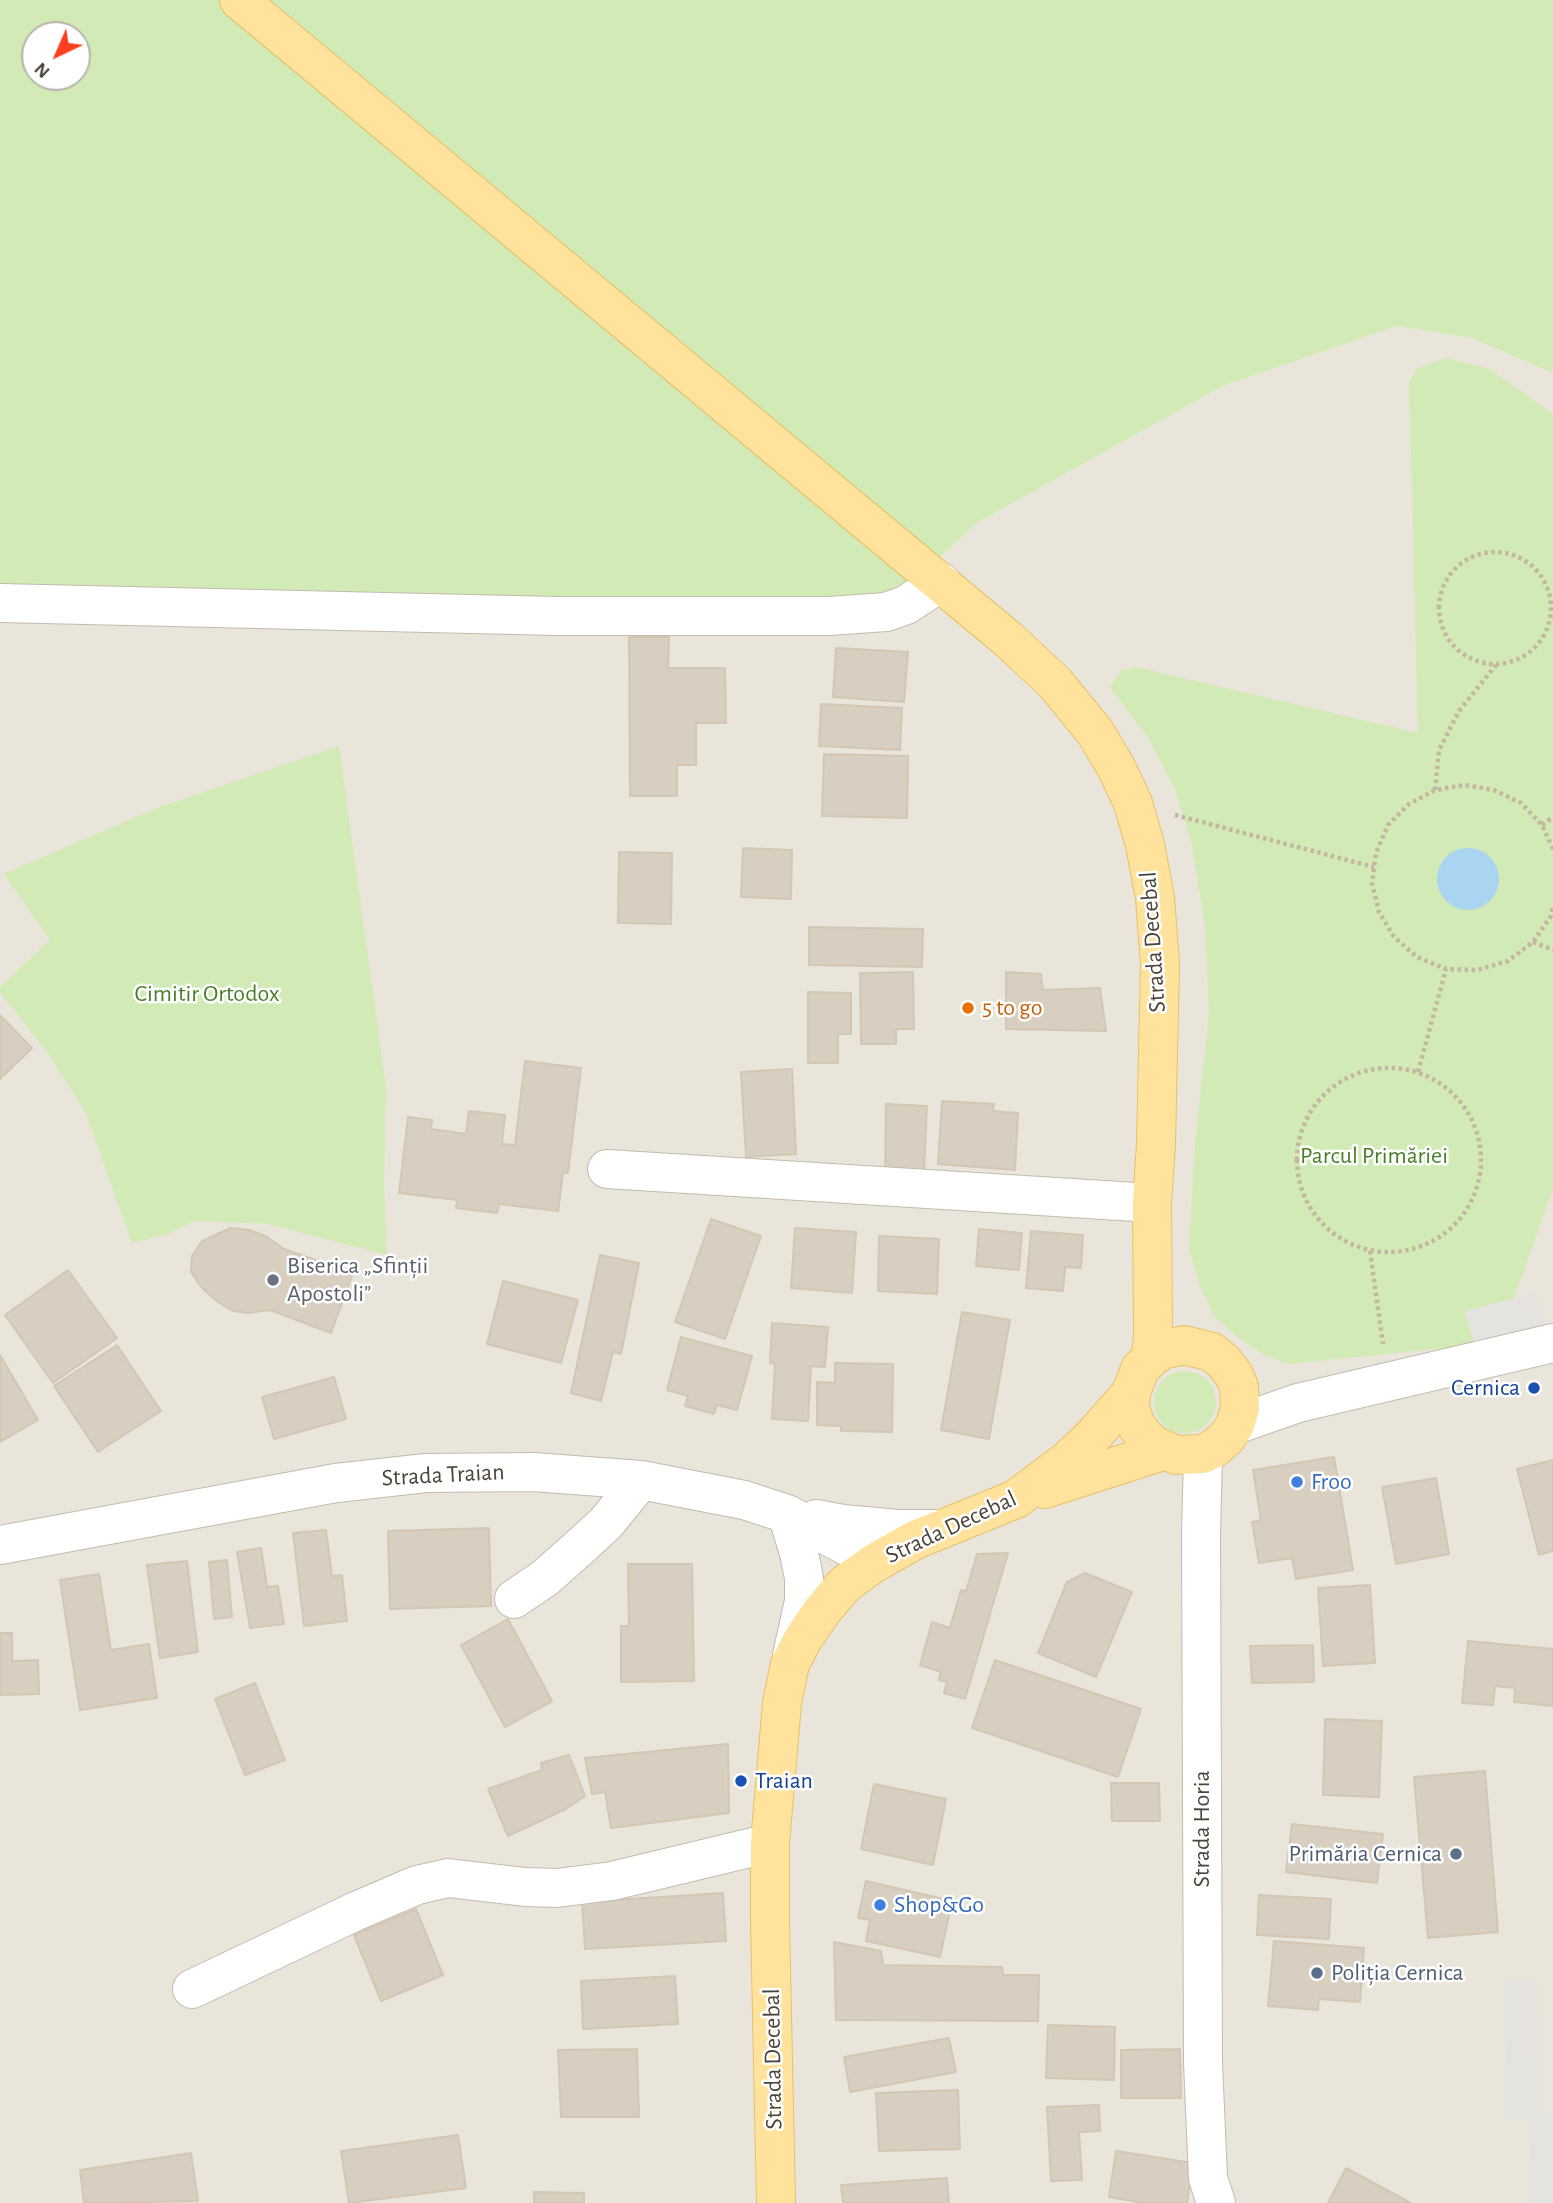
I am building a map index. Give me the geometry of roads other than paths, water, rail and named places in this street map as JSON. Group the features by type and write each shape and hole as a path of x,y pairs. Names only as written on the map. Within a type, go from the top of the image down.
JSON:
{"main road":[{"name":"Strada Decebal","path":"239,0 1009,640 1055,683 1095,732 1133,803 1145,845 1155,898 1160,964 1152,1203 1151,1358 1140,1369 1131,1392 1100,1429 1068,1460 1016,1499 915,1541 876,1562 845,1584 822,1611 790,1664 782,1703 770,1843 776,2203"},
{"name":"Strada Decebal","path":"1152,1241 1173,1306 1200,1348"},
{"path":"1131,1392 1130,1409 1135,1423 1152,1444 1163,1451 1176,1455 1203,1454 1216,1447 1235,1425 1241,1397 1234,1375 1212,1352 1184,1345 1162,1350 1151,1358"},
{"path":"1016,1499 1163,1451"}],"street":[{"path":"0,603 542,616 829,616 886,612 906,605 941,582"},
{"path":"607,1169 1152,1203"},
{"path":"1235,1425 1326,1396 1553,1343"},
{"path":"1234,1375 1273,1389 1326,1396"},
{"name":"Strada Horia","path":"1203,1454 1203,2063 1208,2178 1216,2203"},
{"name":"Strada Traian","path":"0,1545 336,1483 426,1473 533,1472 641,1480 744,1500 787,1514 876,1562"},
{"path":"514,1599 545,1578 606,1523 641,1480"},
{"path":"787,1514 844,1524 898,1529 942,1529"},
{"name":"Strada Decebal","path":"787,1514 804,1578 804,1601 790,1664"},
{"path":"192,1989 417,1885 449,1878 557,1888 612,1881 770,1843"}],"water":[{"path":"1468,848 1490,857 1499,879 1490,901 1468,910 1446,901 1437,879 1446,857"}],"place":[{"name":"5 to go","path":"968,1008"},
{"name":"Biserica „Sfinții Apostoli”","path":"273,1280"},
{"name":"Cernica","path":"1534,1388"},
{"name":"Froo","path":"1297,1482"},
{"name":"Traian","path":"741,1781"},
{"name":"Primăria Cernica","path":"1456,1854"},
{"name":"Shop&Go","path":"880,1905"},
{"name":"Poliția Cernica","path":"1317,1973"}],"park label":[{"name":"Cimitir Ortodox","path":"207,994"},
{"name":"Parcul Primăriei","path":"1374,1156"}]}
